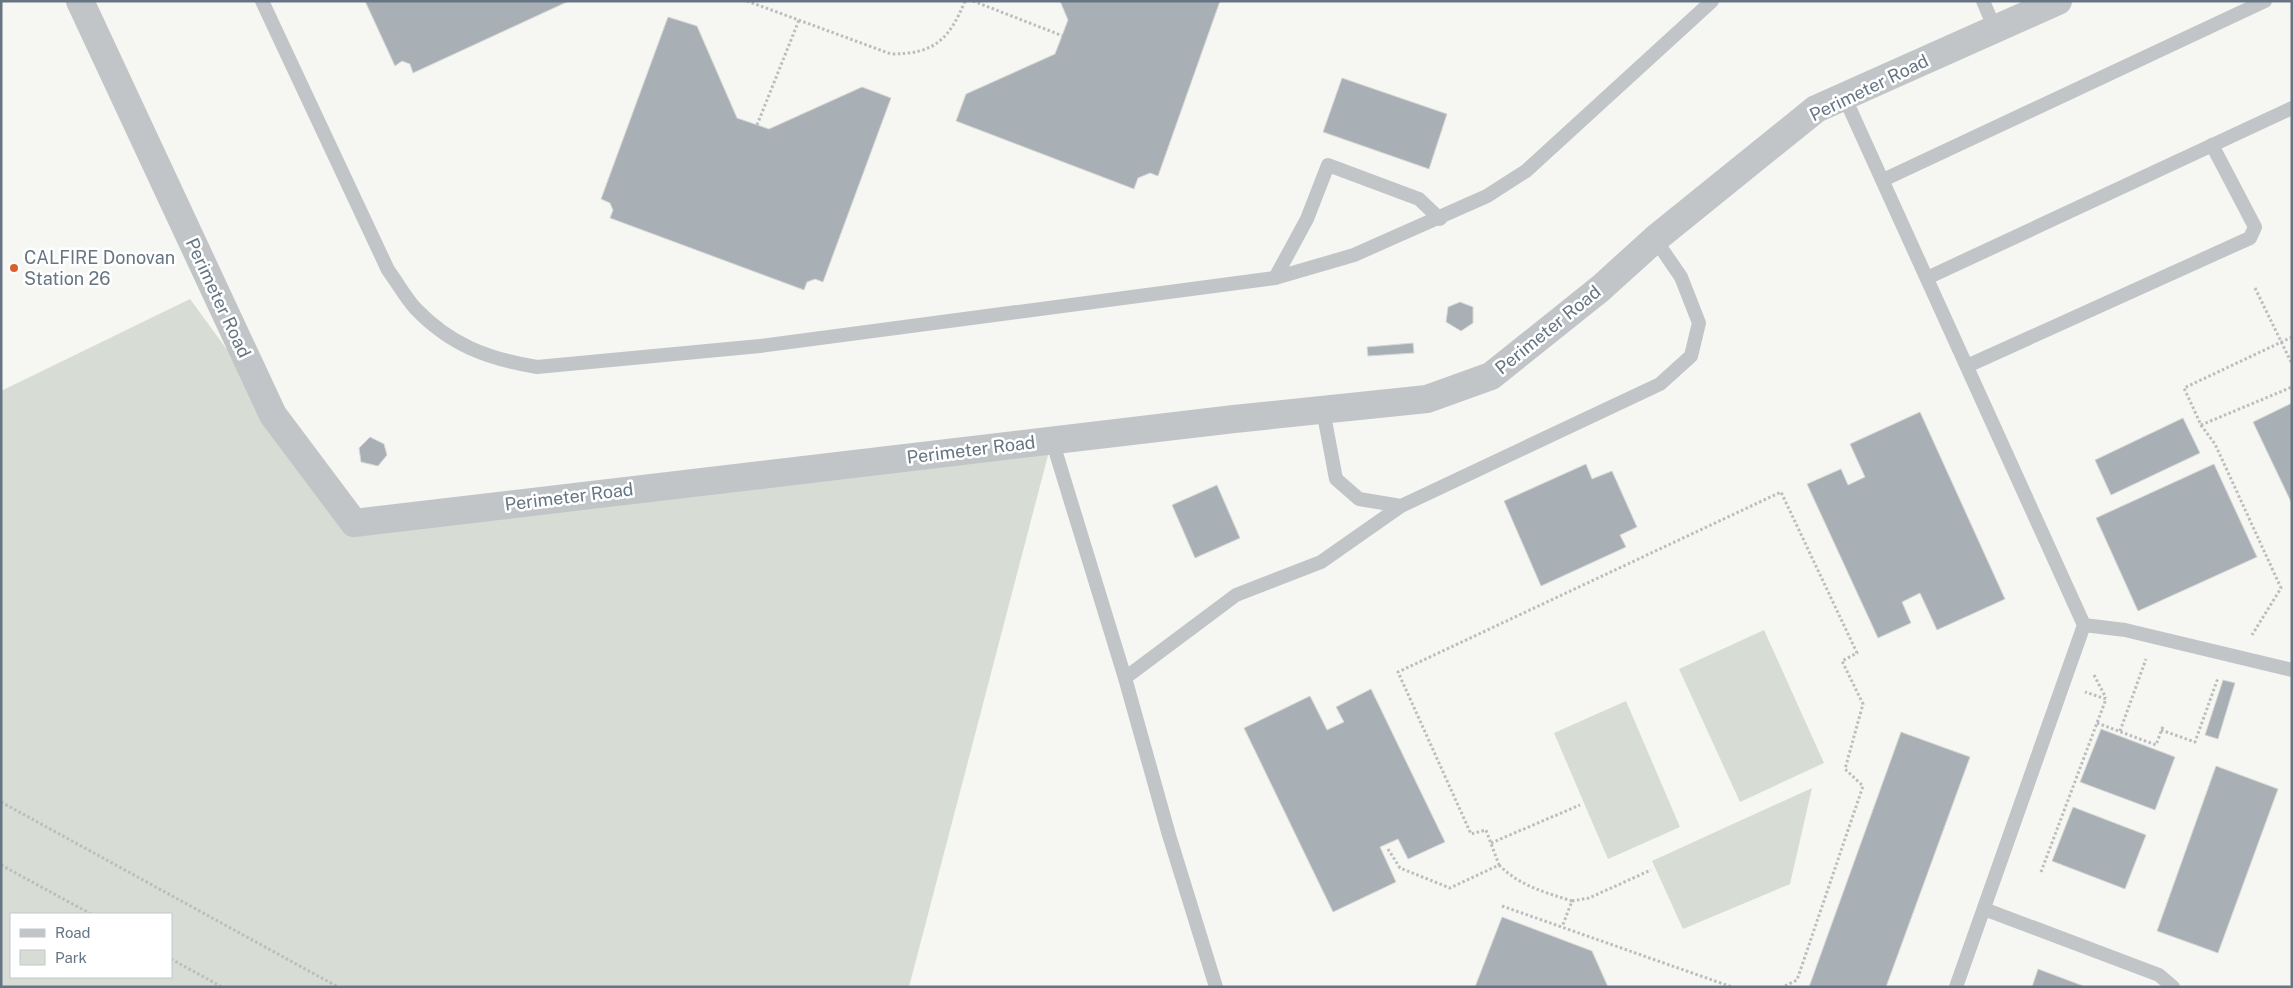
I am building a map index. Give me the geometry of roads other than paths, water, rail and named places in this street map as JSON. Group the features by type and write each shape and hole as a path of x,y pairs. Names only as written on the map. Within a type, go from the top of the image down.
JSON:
{"street":[{"name":"Perimeter Road","path":"80,1 273,415 354,523 1052,440 1427,399 1491,376 1601,288 1655,239 1816,109 2058,1"}],"lane":[{"path":"262,1 388,270 414,307 444,333 470,349 503,361 537,367 760,346 1275,278 1354,255 1488,196 1526,171 1712,1"},
{"path":"1983,1 1995,29"},
{"path":"1883,180 2265,1"},
{"path":"1844,96 2084,625 1956,987"},
{"path":"1927,278 2292,108"},
{"path":"1967,366 2250,238 2255,227 2212,145"},
{"path":"1275,278 1306,219 1328,164 1419,198 1440,218"},
{"path":"1125,678 1236,594 1321,562 1401,506 1660,384 1691,356 1699,323 1681,277 1655,239"},
{"path":"1323,410 1336,480 1359,499 1401,506"},
{"path":"1052,440 1125,678 1169,835 1216,987"},
{"path":"2084,625 2125,630 2292,670"},
{"path":"1984,909 2159,975 2173,987"}],"place":[{"name":"CALFIRE Donovan Station 26","path":"14,268"}]}
